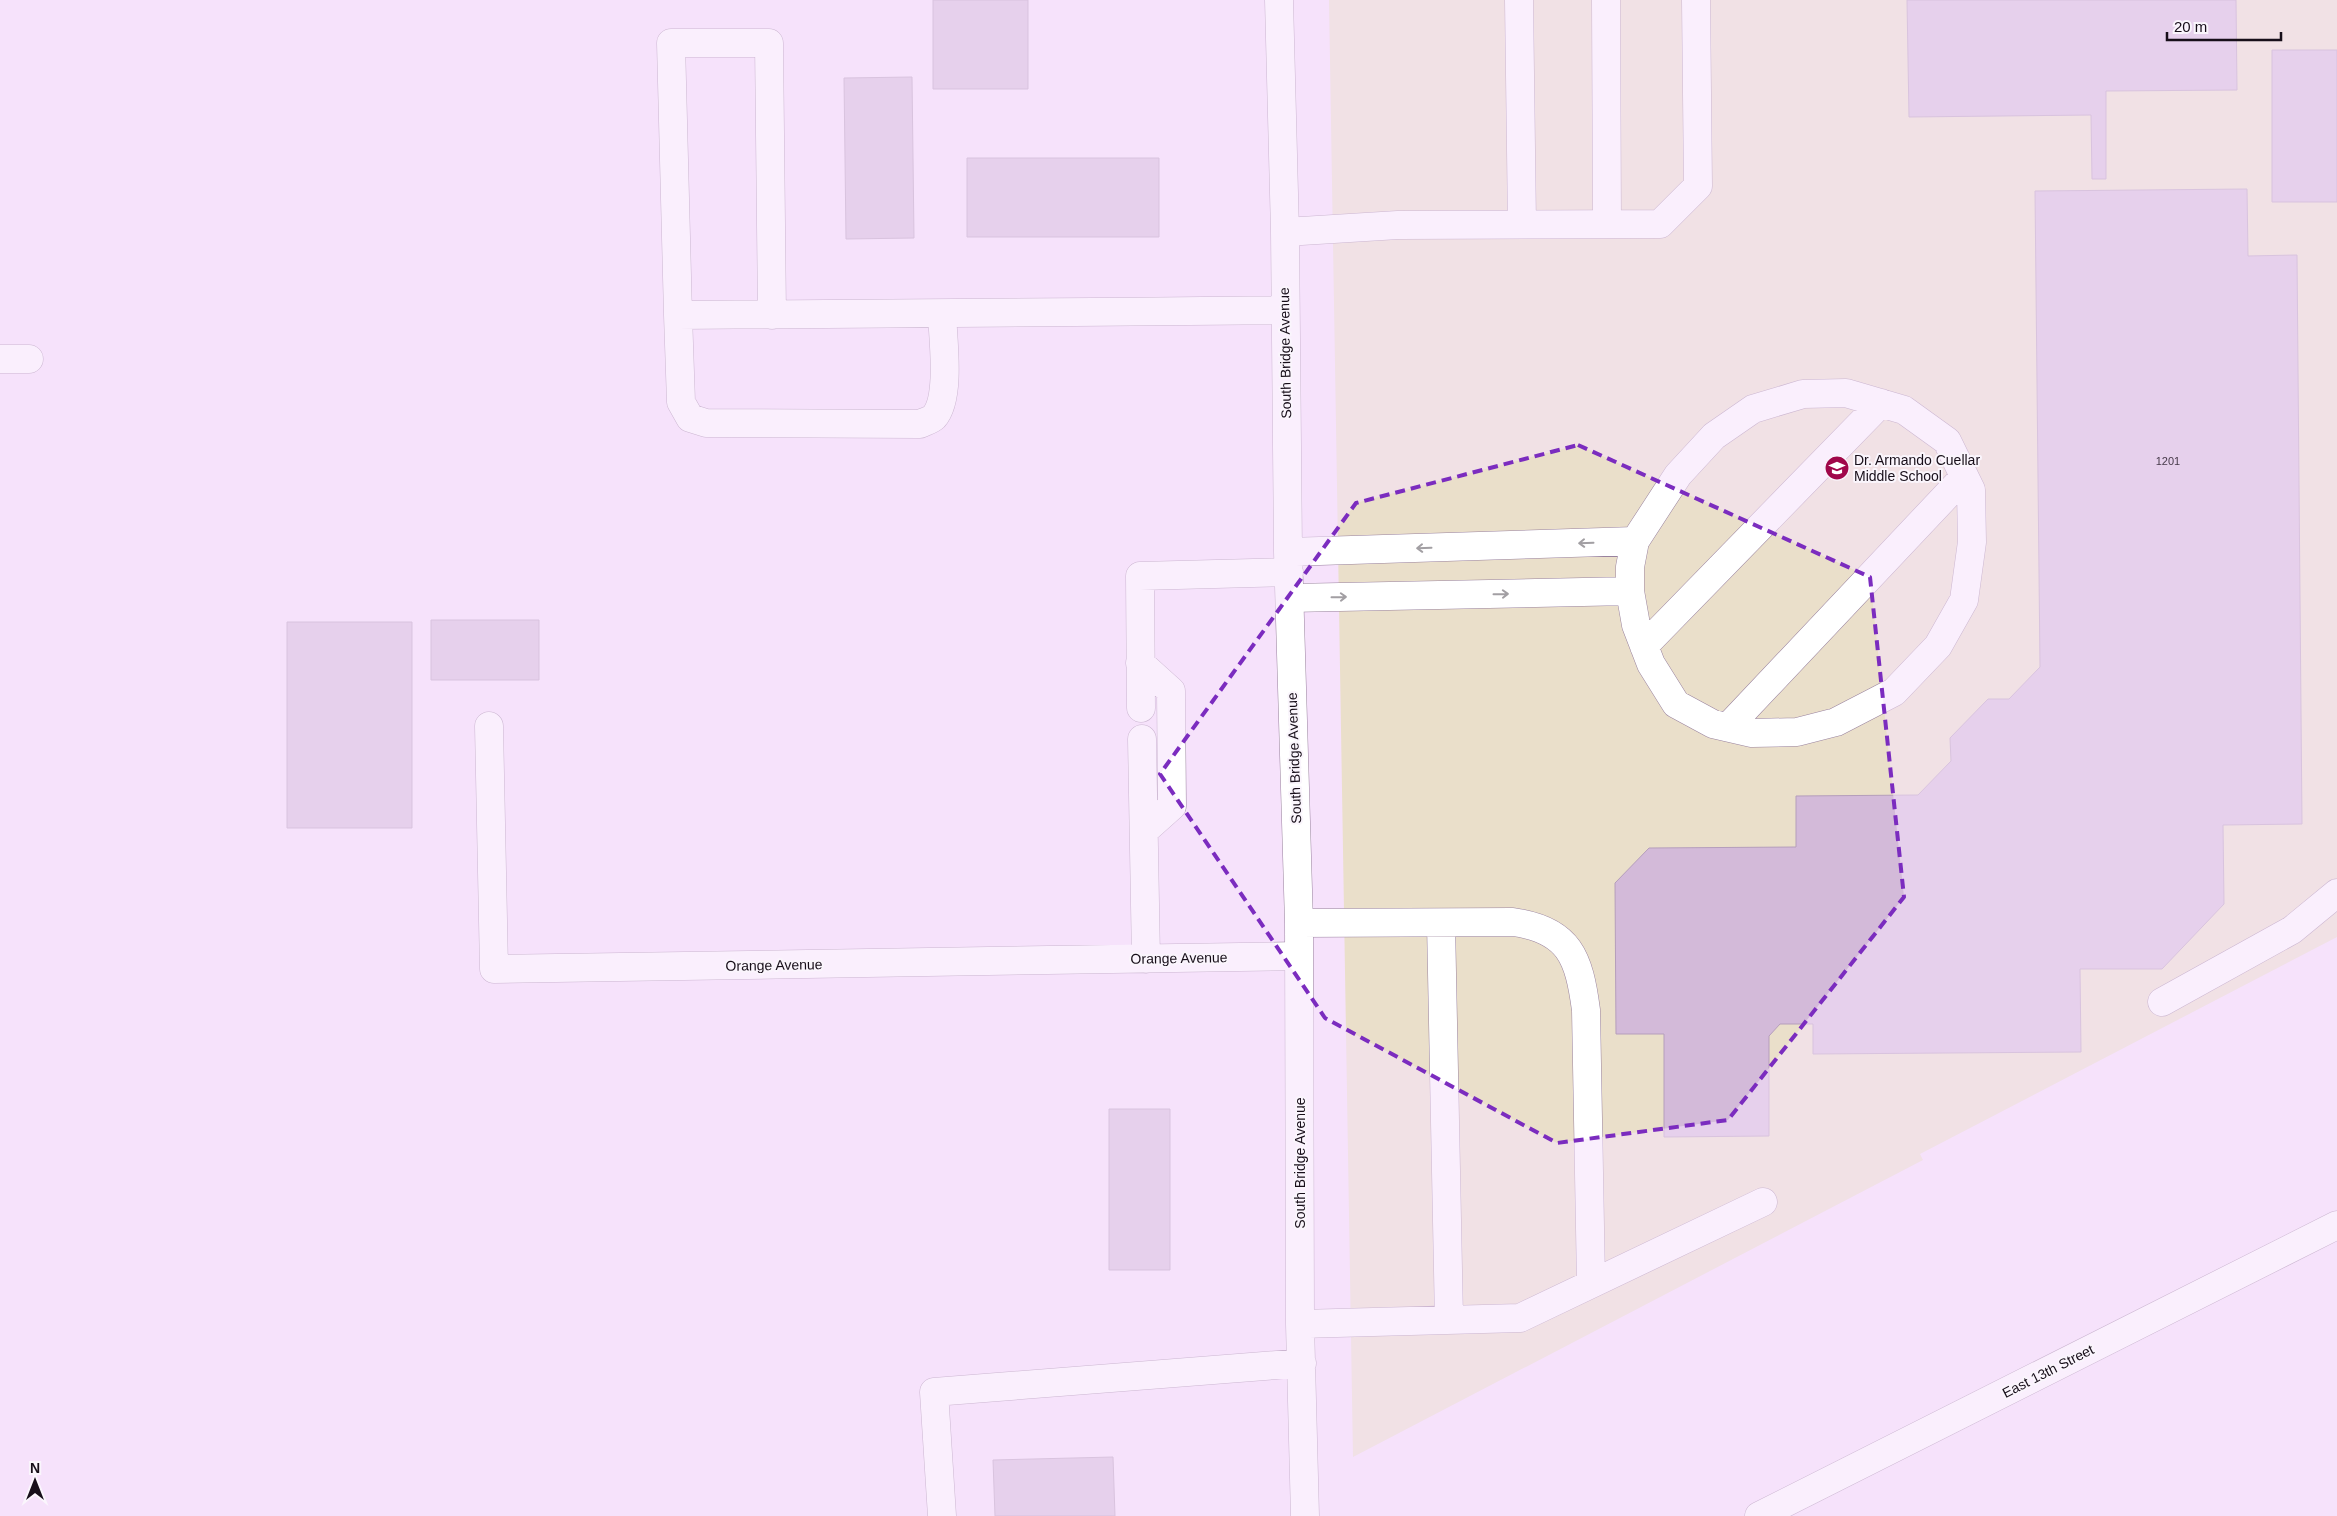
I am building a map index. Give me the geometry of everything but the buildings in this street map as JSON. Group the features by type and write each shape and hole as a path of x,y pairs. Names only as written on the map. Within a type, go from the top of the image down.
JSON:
{"street":[{"name":"South Bridge Avenue","path":"1279,0 1285,232 1284,310 1289,574 1299,923 1300,1324 1304,1516"},
{"path":"1519,0 1522,224"},
{"path":"1606,0 1607,224"},
{"path":"1285,232 1398,226 1660,224 1698,186 1696,0"},
{"path":"772,315 769,43 671,44 681,402 690,418 706,423 920,424 933,418 941,404 944,386 942,314"},
{"path":"678,315 1284,310"},
{"path":"0,359 29,359"},
{"path":"1846,393 1904,410 1947,441 1964,477 1971,490 1972,542 1964,600 1938,646 1894,692 1836,722 1797,732 1752,732 1712,724 1676,704 1651,664 1636,625 1630,591 1630,568 1635,541 1678,475 1714,436 1754,409 1803,394 1846,393"},
{"path":"1644,646 1881,403"},
{"path":"1728,727 1964,477"},
{"path":"1289,574 1635,541"},
{"path":"1141,708 1140,576 1289,574 1630,591"},
{"path":"1140,663 1171,691 1172,806 1144,831"},
{"name":"Orange Avenue","path":"489,726 494,969 1299,956"},
{"path":"1142,739 1146,959"},
{"path":"2162,1002 2292,930 2337,893"},
{"path":"1299,923 1513,922 1535,925 1556,937 1569,949 1581,978 1586,1010 1591,1282"},
{"path":"1441,923 1449,1320"},
{"path":"1300,1324 1520,1318 1591,1282 1762,1202"},
{"name":"East 13th Street","path":"1759,1516 2337,1225"},
{"path":"942,1516 934,1392 1302,1363"}],"highlighted area":[{"path":"1578,445 1870,577 1904,897 1728,1120 1557,1143 1325,1018 1160,774 1356,503"}],"shaded area":[{"name":"Dr. Armando Cuellar Middle School","path":"1329,0 2337,0 2337,937 1920,1154 1923,1160 1353,1457"}],"place":[{"name":"Dr. Armando Cuellar Middle School","path":"1837,468"}]}
